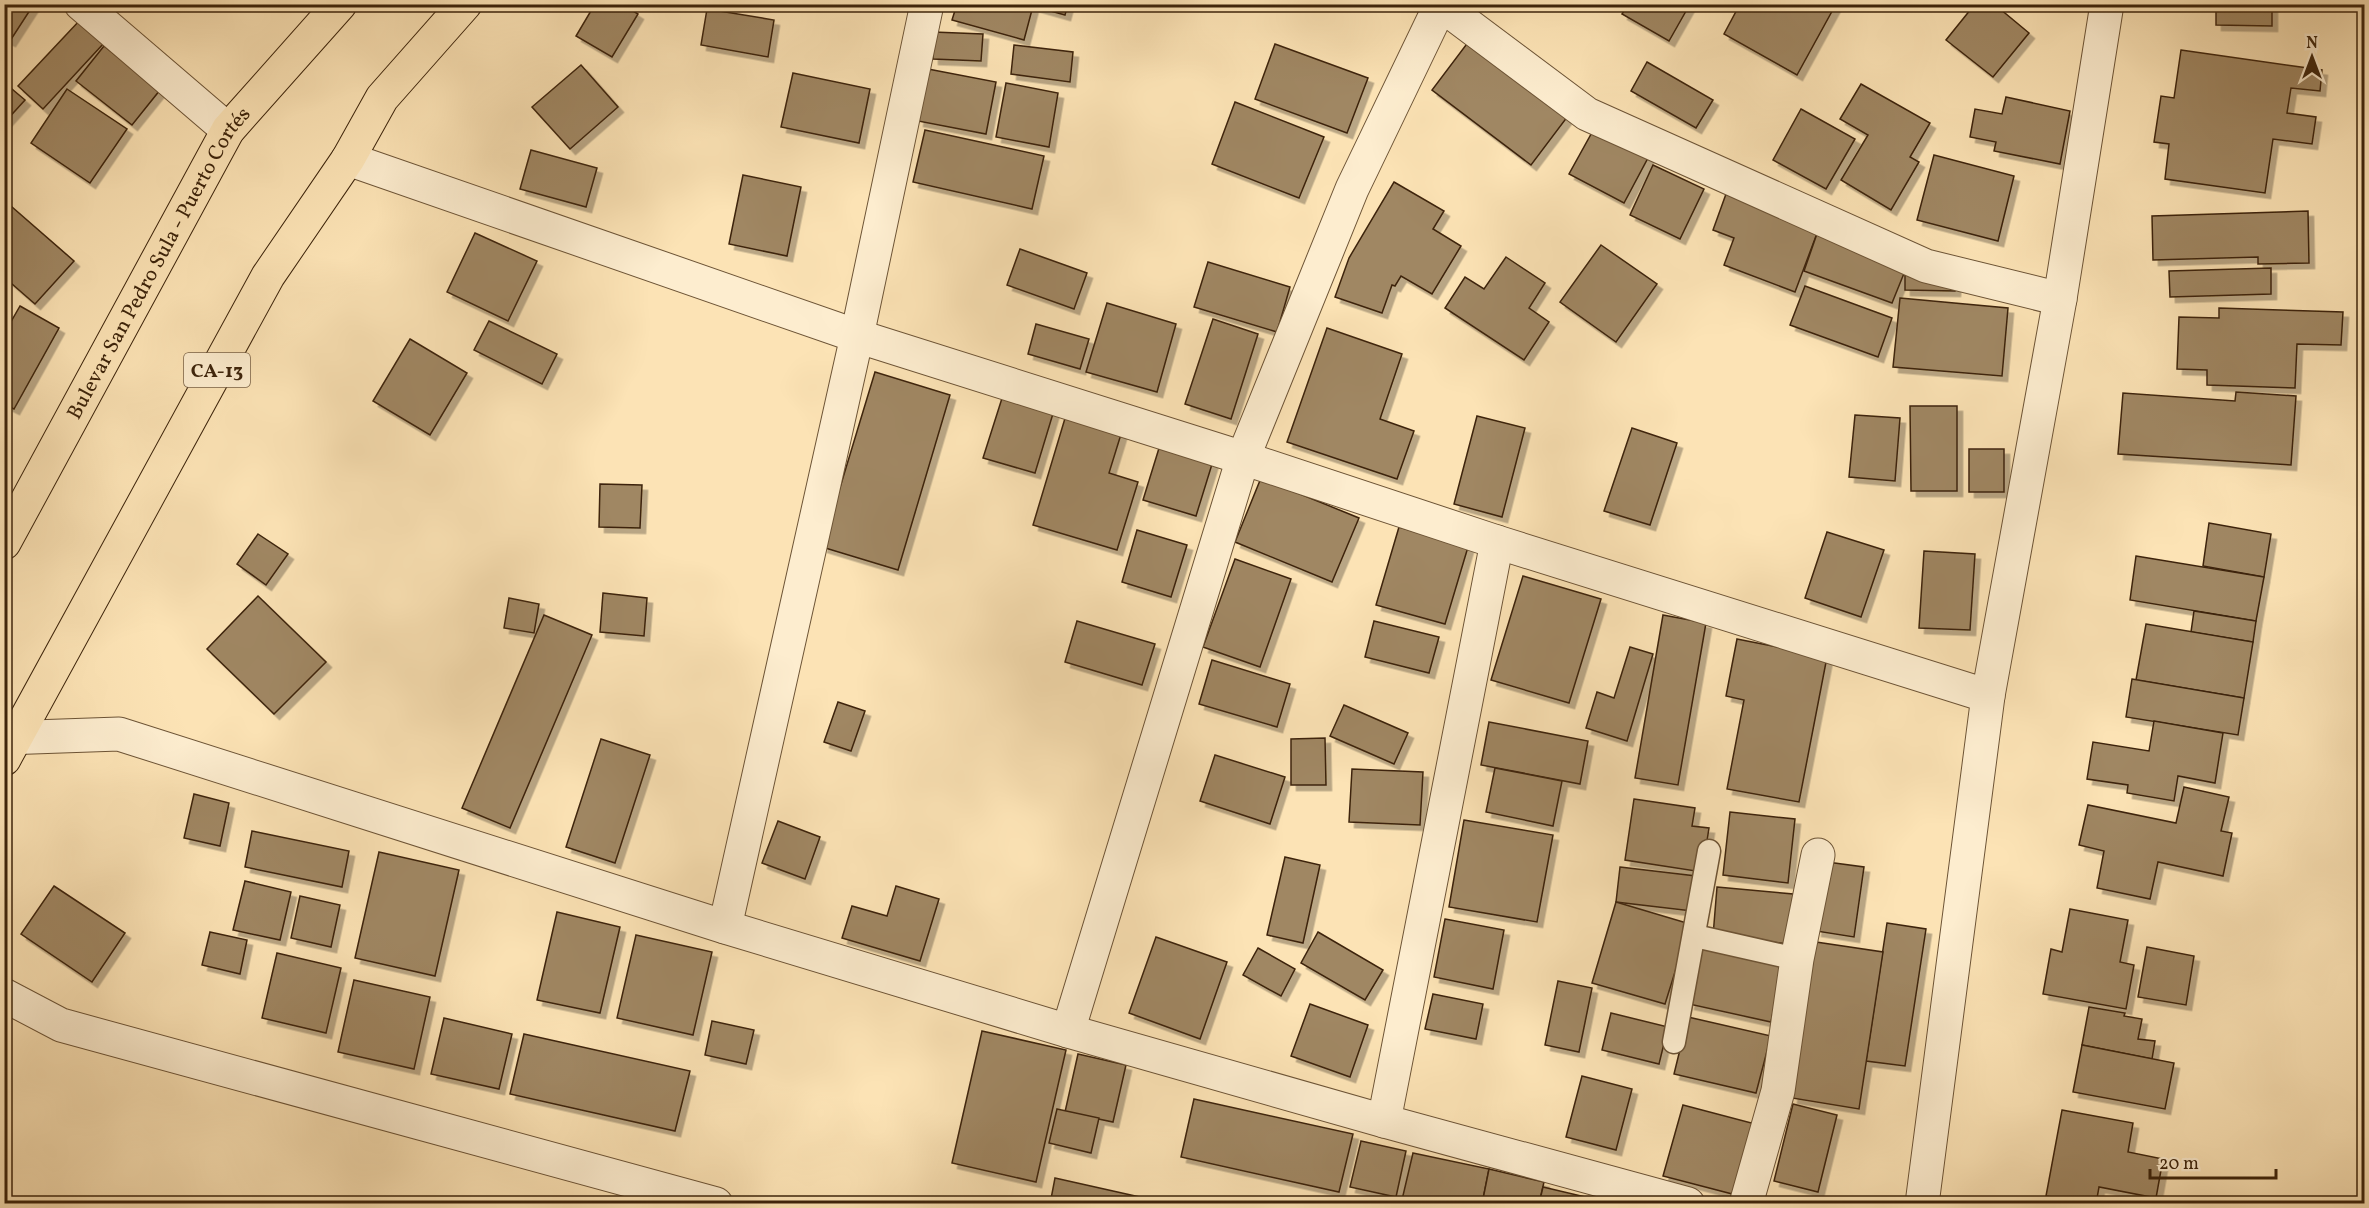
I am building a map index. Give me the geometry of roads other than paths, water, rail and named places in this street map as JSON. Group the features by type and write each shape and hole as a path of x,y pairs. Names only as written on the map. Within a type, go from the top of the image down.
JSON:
{"highway":[{"name":"Bulevar San Pedro Sula - Puerto Cortés","path":"4,543 228,130 340,4"},
{"name":"CA-13","path":"8,745 268,276 348,159 382,98 465,4"}],"street":[{"path":"81,4 228,130"},
{"path":"725,927 857,336 927,4"},
{"path":"1922,1203 1988,696 2060,298 2107,4"},
{"path":"1068,1031 1243,458 1352,189 1440,5 1587,114 1926,266 2060,298"},
{"path":"348,159 857,336 1243,458 1497,542 1988,696"},
{"path":"1384,1120 1497,542"},
{"path":"8,745 119,734 725,927 1068,1031 1688,1203"},
{"path":"1746,1203 1778,1091 1797,958 1818,855"},
{"path":"4,995 61,1025 716,1203"}],"lane":[{"path":"1674,1042 1709,851"},
{"path":"1695,936 1797,958"}]}
